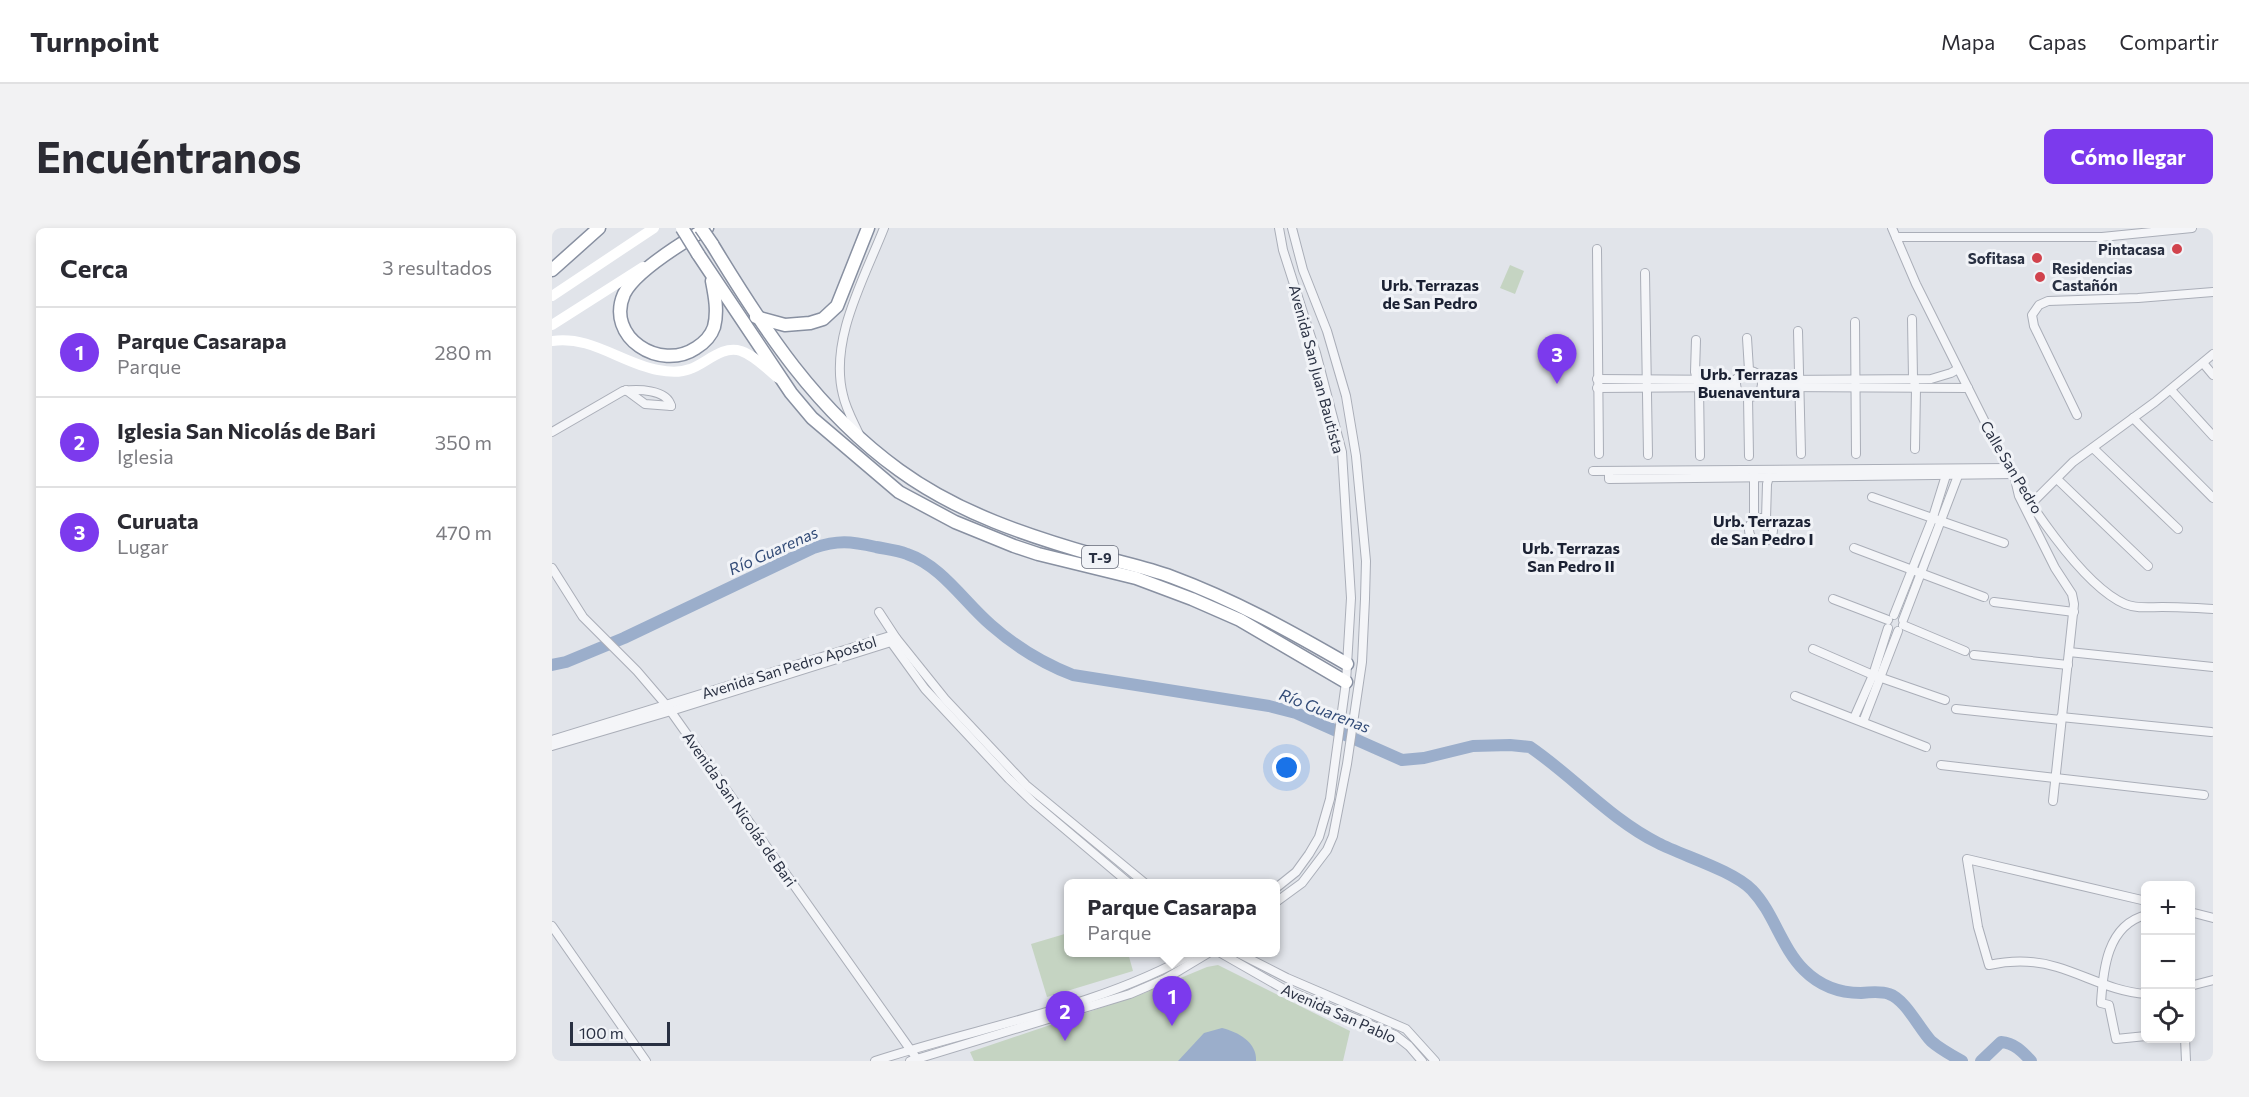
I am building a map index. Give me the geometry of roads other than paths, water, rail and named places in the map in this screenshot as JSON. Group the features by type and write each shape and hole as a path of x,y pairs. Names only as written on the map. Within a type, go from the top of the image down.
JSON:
{"highway":[{"path":"552,270 599,228"},
{"name":"T-9","path":"682,228 710,274 784,382 812,418 899,492 955,522 1038,554 1136,578 1192,599 1240,620 1346,682"},
{"name":"T-9","path":"701,228 779,350 843,423 899,471 966,510 1015,531 1170,576 1233,602 1272,621 1347,664"},
{"path":"707,228 664,254 625,292 622,301 622,320 635,343 650,353 666,357 682,355 694,349 708,337 714,325 716,312 710,274"},
{"path":"756,317 784,325 810,323 823,319 837,306 868,228"}],"main road":[{"path":"552,296 654,228"},
{"path":"552,325 664,254"},
{"path":"552,341 570,340 589,344 641,365 668,372 688,370 717,354 735,350 753,358 784,382"}],"street":[{"path":"861,438 843,396 839,372 840,349 848,319 884,228"},
{"name":"Avenida San Juan Bautista","path":"1279,228 1283,250 1316,353 1342,452 1351,598 1346,682 1330,799 1319,837 1296,872 1280,884"},
{"name":"Avenida San Juan Bautista","path":"1280,898 1302,883 1327,850 1337,820 1360,676 1366,561 1353,436 1346,396 1334,353 1303,270 1292,228"},
{"name":"Calle San Pedro","path":"1892,228 1916,284 2012,473 2071,558 2099,587 2124,603 2135,607 2213,609"},
{"path":"1896,237 2102,237 2192,228"},
{"path":"1596,249 1599,454"},
{"path":"1645,273 1648,454"},
{"path":"2077,415 2034,326 2032,315 2039,305 2048,301 2138,298 2213,292"},
{"path":"1912,319 1912,378 1916,388 1915,449"},
{"path":"1855,322 1856,454"},
{"path":"1798,331 1801,454"},
{"path":"1747,338 1749,370"},
{"path":"1696,340 1695,372 1698,383 1700,456"},
{"path":"2032,503 2073,462 2170,390 2213,354"},
{"path":"2203,363 2213,375"},
{"path":"1857,383 1912,378 1931,379 1958,369"},
{"path":"1749,370 1757,373 1762,383 1757,395 1748,397 1743,395 1736,383 1741,373 1749,370"},
{"path":"1597,383 1736,383"},
{"path":"1762,383 1857,383 1916,388 1968,388"},
{"path":"552,432 626,390 663,395 670,400 671,406 645,404 626,390"},
{"path":"2170,390 2213,436"},
{"path":"1748,397 1749,456"},
{"path":"2133,418 2213,498"},
{"path":"2092,448 2178,529"},
{"path":"1854,718 1901,626 1916,572 1936,518 1949,468"},
{"path":"1593,471 1609,475 1755,474 1961,468 2012,473"},
{"path":"1936,518 1961,468"},
{"path":"1755,474 1769,477 1958,477 2012,473"},
{"path":"2012,473 2019,495 2041,542 2072,594 2074,612 2053,801"},
{"path":"1755,474 1755,520 1749,528 1750,535 1761,541 1768,539 1772,533 1771,524 1766,519 1769,477"},
{"path":"2057,479 2148,566"},
{"path":"1872,497 2004,543"},
{"path":"1755,520 1766,519"},
{"path":"1854,548 1984,597"},
{"name":"Avenida San Nicolás de Bari","path":"552,568 576,607 669,709 911,1050 913,1060"},
{"path":"1863,722 1890,621 1916,572"},
{"path":"1833,598 1965,651"},
{"path":"1994,602 2074,612"},
{"path":"879,612 888,622 896,638"},
{"path":"1890,621 1893,631 1901,626"},
{"name":"Avenida San Pedro Apostol","path":"552,746 885,640 890,636 896,638 945,699 1026,785 1140,879"},
{"name":"Avenida San Pedro Apostol","path":"885,640 891,642 925,689 1025,794 1125,879"},
{"path":"1813,649 1876,676 1945,700"},
{"path":"2069,652 2213,667"},
{"path":"1974,655 2068,665"},
{"name":"T-9","path":"1347,664 1360,676"},
{"path":"1346,682 1360,676"},
{"path":"1795,696 1926,747"},
{"name":"Avenida San Pedro Apostol","path":"552,740 669,709"},
{"path":"1956,709 2211,732"},
{"path":"1941,765 2204,795"},
{"path":"2141,900 1967,860 1978,927 1989,965 2027,961 2056,966 2128,993 2141,994"},
{"path":"2195,913 2213,918"},
{"path":"2141,916 2133,919 2117,935 2105,961 2101,1004 2109,1005 2116,1039 2141,1036"},
{"path":"552,926 646,1061"},
{"path":"875,1061 1101,994 1167,969 1187,957"},
{"path":"913,1060 1147,988 1165,980 1202,957"},
{"name":"Avenida San Pablo","path":"1228,957 1282,988 1395,1035 1422,1061"},
{"name":"Avenida San Pablo","path":"1246,957 1287,978 1406,1029 1435,1061"},
{"path":"2195,985 2213,980"},
{"path":"1409,1046 1415,1037"},
{"path":"2185,1043 2186,1061"}],"water":[{"path":"1222,1028 1240,1035 1250,1043 1256,1061 1178,1061 1204,1033"}],"waterway":[{"name":"Río Guarenas","path":"552,665 566,662 624,638 813,548 844,542 907,554 920,560 942,576 981,616 1010,640 1040,660 1073,675 1269,706 1296,713 1402,760 1424,758 1473,746 1530,747 1608,810 1641,833 1668,848 1732,876 1752,890 1760,899 1796,961 1817,980 1830,988 1845,992 1883,992 1895,997 1931,1041 1962,1061"},
{"name":"Río Guarenas","path":"1981,1061 2001,1042 2018,1048 2031,1061"}],"place":[{"name":"Pintacasa","path":"2177,249"},
{"name":"Sofitasa","path":"2037,258"},
{"name":"Residencias Castañón","path":"2040,277"},
{"name":"Curuata","path":"1557,384"},
{"name":"Parque Casarapa","path":"1172,1026"},
{"name":"Iglesia San Nicolás de Bari","path":"1065,1041"}],"district":[{"name":"Urb. Terrazas de San Pedro","path":"1430,293"},
{"name":"Urb. Terrazas Buenaventura","path":"1749,382"},
{"name":"Urb. Terrazas de San Pedro I","path":"1762,529"},
{"name":"Urb. Terrazas San Pedro II","path":"1571,556"}]}
